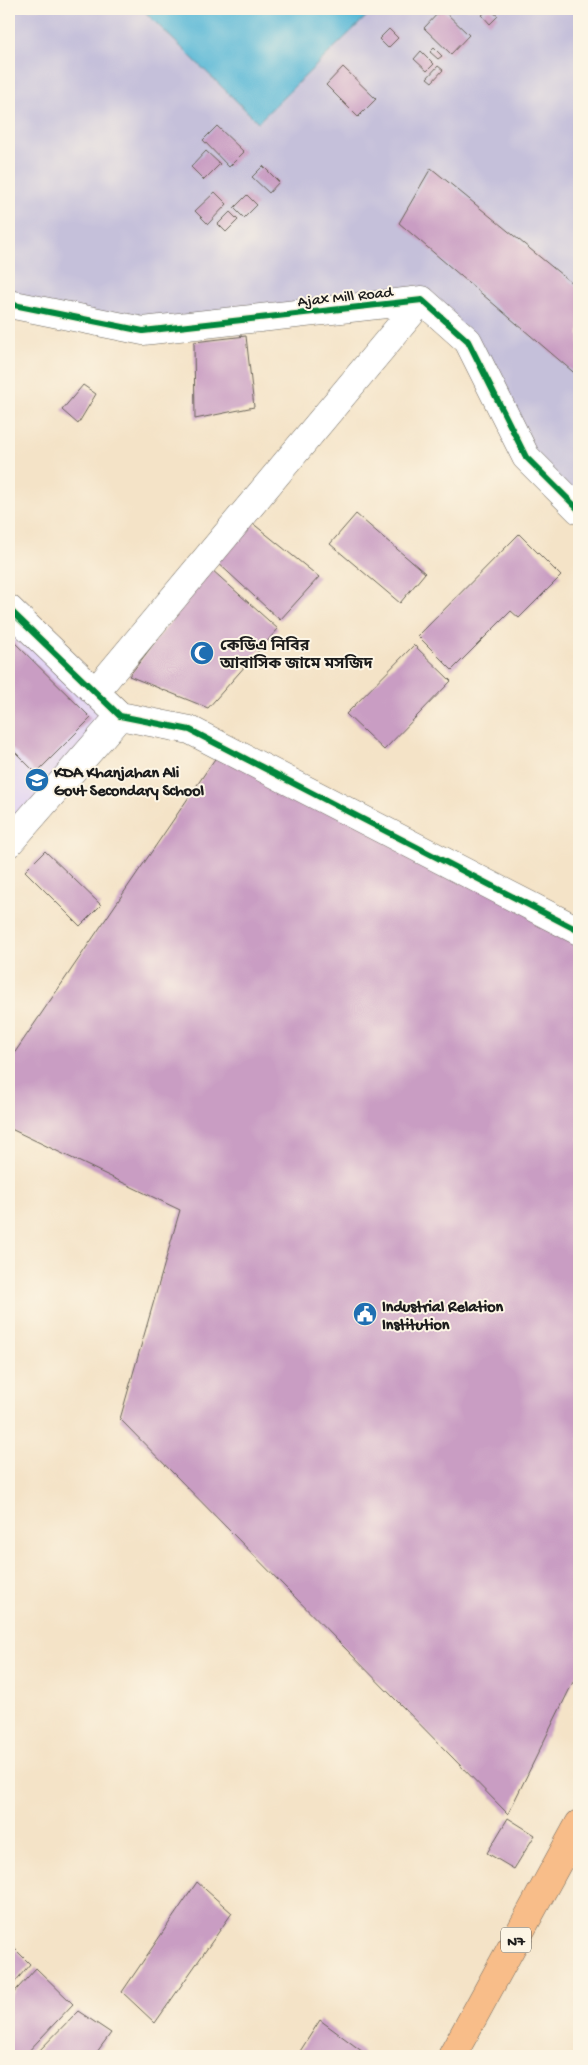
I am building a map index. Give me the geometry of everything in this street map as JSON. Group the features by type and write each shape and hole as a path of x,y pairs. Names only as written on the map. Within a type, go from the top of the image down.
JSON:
{"highway":[{"name":"N7","path":"452,2056 579,1824"}],"street":[{"name":"Ajax Mill Road","path":"9,304 143,330 422,300"},
{"path":"95,692 422,300 468,341 526,457 579,510"},
{"path":"9,609 120,716 190,730 579,931"},
{"path":"9,843 120,716"}],"shaded area":[{"path":"9,9 579,9 579,510 526,457 468,341 422,300 143,331 9,304"},
{"name":"KDA Khanjahan Ali Govt Secondary School","path":"9,617 120,716 9,843"}],"water":[{"path":"151,9 374,9 258,122 146,13"}],"building":[{"path":"442,9 469,35 451,54 424,28"},
{"path":"489,9 498,16 490,24 482,15"},
{"path":"389,29 398,38 388,48 379,39"},
{"path":"434,48 442,56 438,59 430,52"},
{"path":"421,51 434,64 427,71 414,59"},
{"path":"438,66 443,70 432,82 427,78"},
{"path":"343,67 376,99 358,117 326,85"},
{"path":"217,126 244,152 229,167 203,140"},
{"path":"206,151 220,164 204,180 191,167"},
{"path":"263,166 279,182 269,193 252,177"},
{"path":"431,168 579,289 579,377 399,223"},
{"path":"215,192 227,204 208,224 195,211"},
{"path":"247,195 257,205 244,218 234,208"},
{"path":"230,212 238,220 226,232 218,224"},
{"path":"246,336 254,407 195,419 194,342"},
{"path":"83,385 96,394 78,424 62,410"},
{"path":"356,514 425,573 400,603 330,544"},
{"path":"251,522 319,577 280,620 216,561"},
{"path":"519,534 561,576 519,618 511,611 452,670 418,636"},
{"name":"কেডিএ নিবির আবাসিক জামে মসজিদ","path":"211,569 278,629 208,708 129,676"},
{"name":"KDA Khanjahan Ali Govt Secondary School","path":"9,637 91,718 36,773 9,746"},
{"path":"414,645 451,681 384,750 346,714"},
{"name":"Industrial Relation Institution","path":"223,747 579,935 579,1670 508,1814 120,1419 180,1210 9,1128 9,1061"},
{"path":"45,851 101,905 80,926 25,871"},
{"path":"508,1818 535,1835 514,1869 487,1853"},
{"path":"197,1882 232,1913 155,2023 122,1992"},
{"path":"9,1943 30,1964 9,1989"},
{"path":"36,1968 73,2004 24,2056 9,2056 9,1998"},
{"path":"78,2011 111,2033 94,2056 34,2056"},
{"path":"320,2020 363,2052 361,2056 297,2056"}],"cycle path":[{"path":"9,304 143,331 422,300 468,341 526,457 579,510"},
{"path":"9,609 120,716 190,730 579,931"}],"place":[{"name":"কেডিএ নিবির আবাসিক জামে মসজিদ","path":"202,653"},
{"name":"KDA Khanjahan Ali Govt Secondary School","path":"37,780"},
{"name":"Industrial Relation Institution","path":"365,1314"}]}
